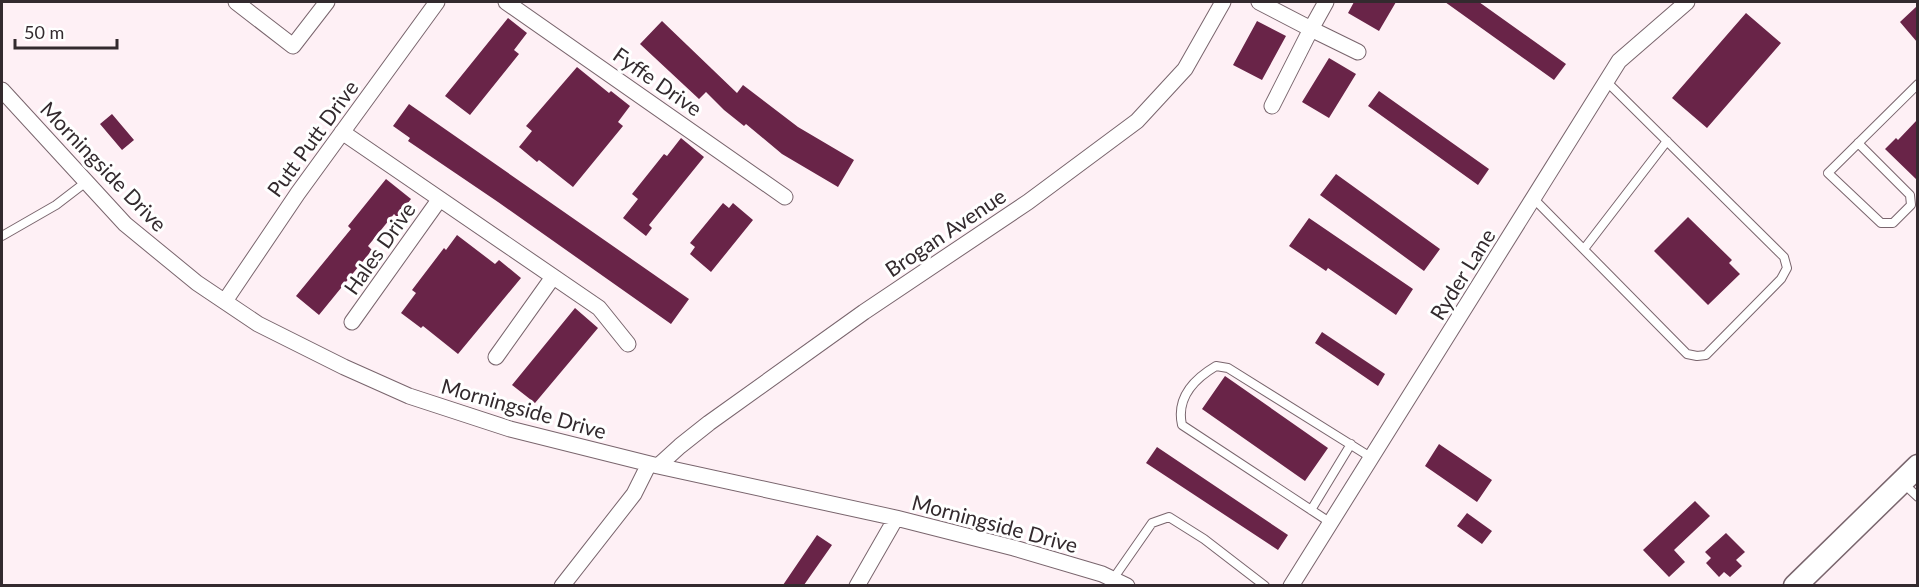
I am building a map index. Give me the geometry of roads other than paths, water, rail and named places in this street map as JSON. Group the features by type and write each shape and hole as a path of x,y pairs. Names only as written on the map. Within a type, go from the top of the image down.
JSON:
{"street":[{"path":"236,2 293,46 327,2"},
{"name":"Putt Putt Drive","path":"225,301 342,132 437,2"},
{"name":"Fyffe Drive","path":"506,2 785,196"},
{"name":"Brogan Avenue","path":"562,585 654,465 864,312 1028,202 1137,121 1185,69 1223,2"},
{"path":"1259,2 1358,52"},
{"path":"1272,106 1326,2"},
{"name":"Ryder Lane","path":"1292,585 1619,61 1687,2"},
{"name":"Morningside Drive","path":"2,90 125,224 197,282 258,324 409,396 510,429 654,465 896,518 1014,548 1102,574 1120,582"},
{"name":"Hales Drive","path":"342,132 599,308 628,344"},
{"name":"Hales Drive","path":"352,322 439,200"},
{"path":"496,357 553,277"},
{"path":"1795,585 1912,482"},
{"path":"857,585 896,518"}],"lane":[{"path":"1533,198 1687,354 1706,355 1781,279 1787,268 1785,257 1606,81"},
{"path":"1858,143 1910,195 1911,205 1893,223 1881,223 1828,173 1858,143 1917,84"},
{"path":"1584,249 1667,141"},
{"path":"2,236 56,205 86,183"},
{"path":"1331,523 1182,425 1179,412 1186,393 1201,375 1216,366 1228,368 1372,458"},
{"path":"1311,510 1351,444"},
{"path":"1120,582 1152,523 1169,517 1204,539 1265,585"}]}
